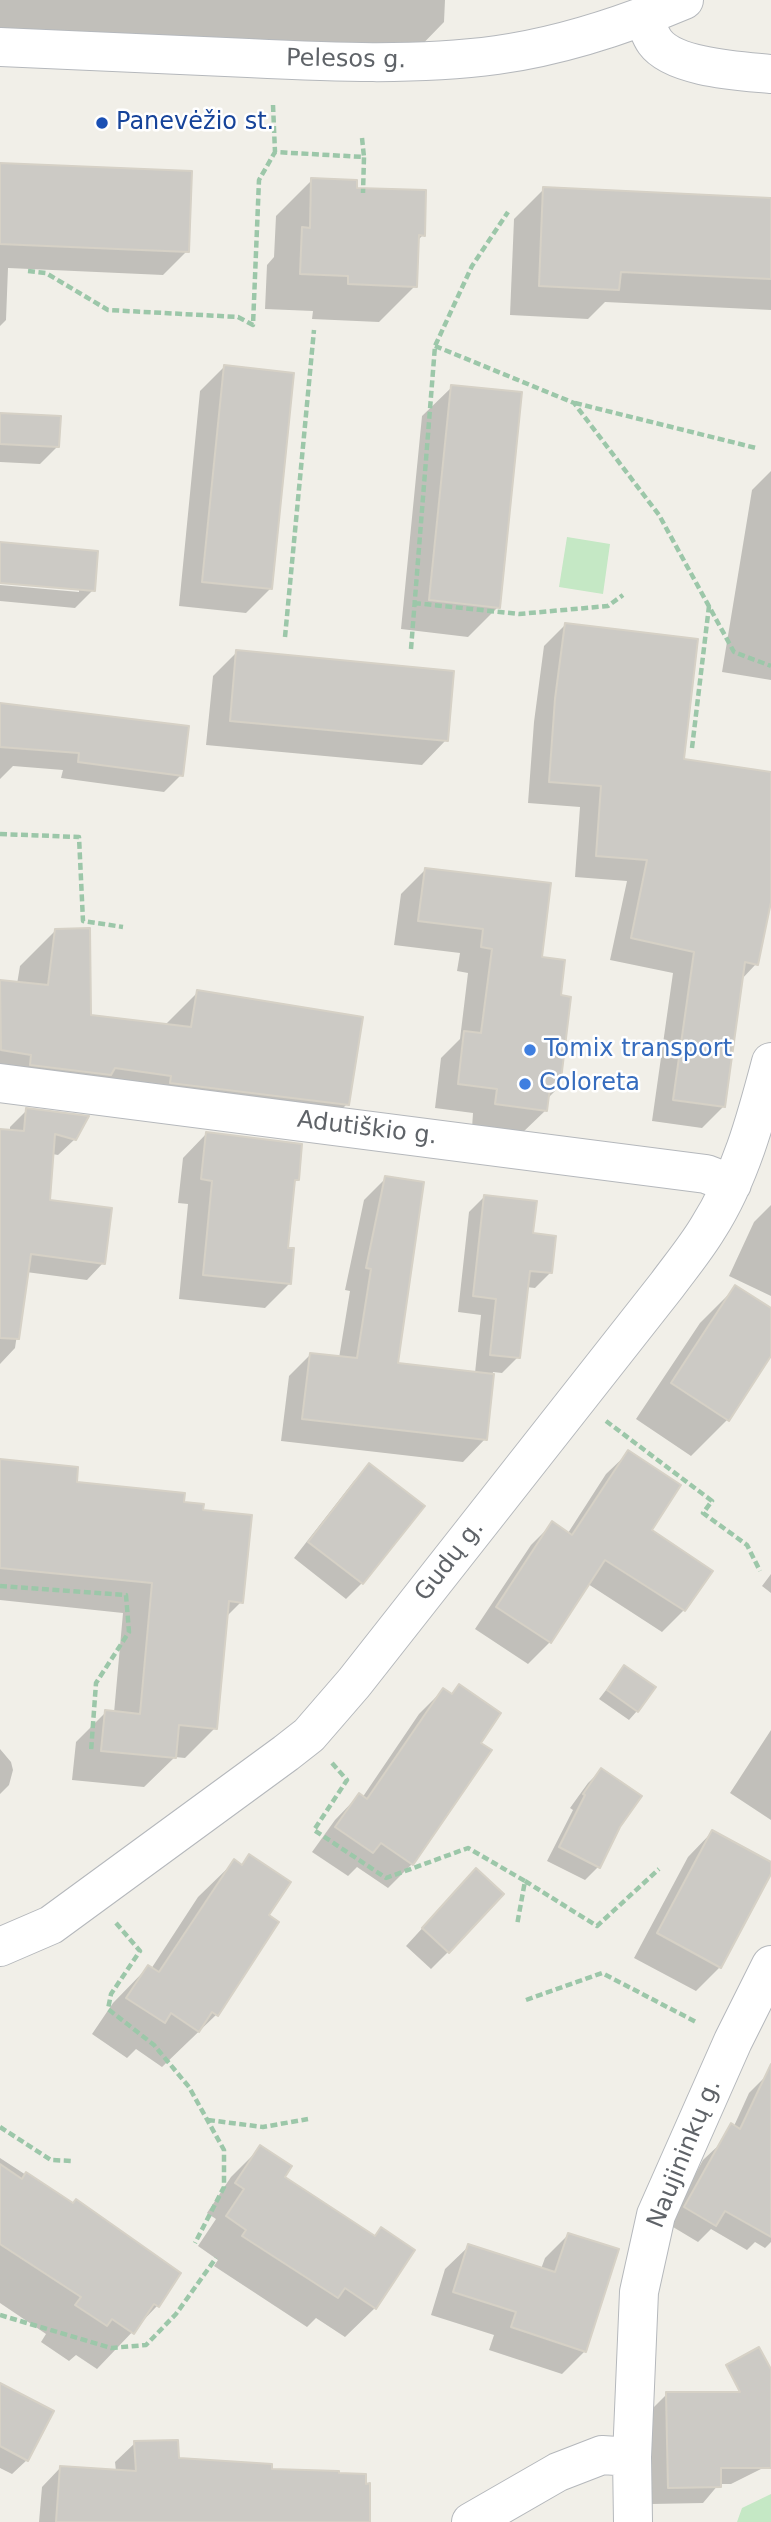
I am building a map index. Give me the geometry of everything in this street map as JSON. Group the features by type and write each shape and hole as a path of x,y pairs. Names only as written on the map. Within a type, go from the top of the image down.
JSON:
{"street":[{"name":"Pelesos g.","path":"0,47 351,63 435,61 495,55 549,45 643,17 684,0"},
{"path":"643,17 656,44 675,56 709,68 771,75"},
{"name":"Gudų g.","path":"0,1947 51,1925 309,1735 354,1683 577,1400 708,1228 732,1184 750,1136 771,1062"},
{"name":"Adutiškio g.","path":"0,1083 706,1174 732,1184"},
{"name":"Naujininkų g.","path":"633,2522 632,2457 639,2292 656,2215 733,2041 771,1965"},
{"path":"471,2522 558,2472 602,2455 632,2457"}],"path":[{"path":"28,271 46,273 108,310 238,317 253,325 259,180 275,152 273,105"},
{"path":"362,138 363,193"},
{"path":"275,152 364,157"},
{"path":"411,649 435,346 472,266 508,212"},
{"path":"285,636 314,330"},
{"path":"435,346 574,403 756,448"},
{"path":"574,403 659,515 734,652 771,666"},
{"path":"414,603 519,614 608,606 623,595"},
{"path":"692,748 710,606"},
{"path":"0,834 79,837 82,922 123,927"},
{"path":"577,1400 712,1501 703,1513 747,1545 760,1572"},
{"path":"0,1586 126,1595 129,1632 96,1682 91,1752"},
{"path":"309,1735 347,1780 314,1830 386,1878 468,1849 597,1926 659,1870"},
{"path":"517,1925 525,1881"},
{"path":"93,1896 140,1951 111,1994 108,2009 154,2045 190,2087 224,2150 224,2187 195,2243"},
{"path":"526,2000 602,1973 733,2041"},
{"path":"207,2120 263,2127 308,2119"},
{"path":"0,2127 51,2160 73,2161"},
{"path":"0,2315 111,2348 146,2345 176,2314 216,2258"}],"green space":[{"path":"567,537 610,544 603,594 559,587"},
{"path":"771,2494 771,2522 737,2522 742,2508"}],"building":[{"path":"0,163 192,171 189,252 0,244"},
{"path":"311,178 357,180 357,188 426,190 425,236 419,235 417,287 348,284 348,276 300,274 302,227 310,228"},
{"path":"543,187 771,198 771,279 621,272 619,290 539,286"},
{"path":"224,365 294,373 272,589 202,582"},
{"path":"451,385 522,392 500,608 429,600"},
{"path":"0,413 61,416 59,447 0,444"},
{"path":"0,542 98,551 95,591 0,583"},
{"path":"565,623 698,639 684,759 771,772 771,902 758,965 745,962 725,1107 673,1100 694,952 631,938 647,860 596,856 601,786 549,782 555,699"},
{"path":"236,650 454,671 448,741 230,721"},
{"path":"0,703 189,726 183,776 78,762 79,753 0,747"},
{"path":"425,868 551,883 542,957 565,960 561,995 571,997 560,1088 550,1087 547,1111 495,1104 497,1089 458,1084 464,1031 481,1033 492,949 481,947 483,929 418,921"},
{"path":"90,928 91,1015 191,1027 197,990 363,1017 349,1105 170,1083 171,1076 115,1068 111,1075 30,1065 31,1055 1,1050 0,980 48,985 55,929"},
{"path":"26,1108 89,1116 76,1140 55,1134 50,1200 112,1208 105,1264 31,1254 19,1339 0,1338 0,1129 24,1131"},
{"path":"206,1132 302,1144 299,1180 295,1180 288,1248 294,1248 291,1284 203,1275 212,1181 201,1179"},
{"path":"385,1176 424,1182 398,1363 494,1374 487,1440 302,1419 310,1353 357,1358 371,1269 366,1268"},
{"path":"484,1195 537,1201 533,1233 556,1236 552,1273 530,1271 520,1358 490,1355 496,1299 473,1296"},
{"path":"735,1285 771,1308 771,1356 729,1421 671,1383"},
{"path":"628,1450 681,1485 652,1530 713,1571 685,1611 605,1560 551,1643 496,1607 552,1521 572,1535"},
{"path":"0,1459 78,1467 77,1482 185,1493 184,1502 204,1504 203,1510 252,1515 243,1603 229,1601 217,1729 179,1725 176,1758 101,1751 105,1710 140,1714 152,1583 0,1568"},
{"path":"369,1463 425,1506 363,1584 308,1542"},
{"path":"624,1665 656,1687 638,1712 607,1690"},
{"path":"459,1684 501,1713 481,1743 492,1750 413,1865 381,1843 373,1853 335,1827 359,1793 367,1799 443,1688 452,1694"},
{"path":"601,1768 642,1796 620,1827 600,1868 559,1847 585,1795 583,1794"},
{"path":"712,1830 771,1862 771,1874 721,1968 657,1933"},
{"path":"249,1854 291,1882 269,1915 279,1922 218,2016 212,2012 199,2032 171,2013 165,2023 126,1998 148,1965 159,1972 234,1859 242,1865"},
{"path":"476,1868 504,1894 449,1953 422,1928"},
{"path":"771,2064 771,2237 725,2211 716,2226 684,2207 731,2123 740,2129"},
{"path":"260,2145 292,2166 285,2177 375,2236 381,2227 415,2250 376,2309 345,2288 338,2298 242,2236 246,2230 226,2216 244,2189 235,2183"},
{"path":"0,2164 22,2179 26,2172 73,2203 76,2199 181,2273 159,2307 154,2304 134,2334 112,2319 107,2326 75,2305 81,2297 0,2244"},
{"path":"568,2233 619,2249 586,2352 511,2327 516,2312 453,2292 468,2244 555,2272"},
{"path":"759,2347 771,2369 771,2468 721,2468 721,2487 668,2488 666,2392 740,2392 726,2365"},
{"path":"0,2383 54,2411 28,2461 0,2446"},
{"path":"178,2440 179,2458 272,2464 272,2469 366,2474 366,2484 370,2483 370,2522 56,2522 60,2466 136,2471 134,2441"}],"place":[{"name":"Panevėžio st.","path":"102,123"},
{"name":"Tomix transport","path":"530,1050"},
{"name":"Coloreta","path":"525,1084"}]}
